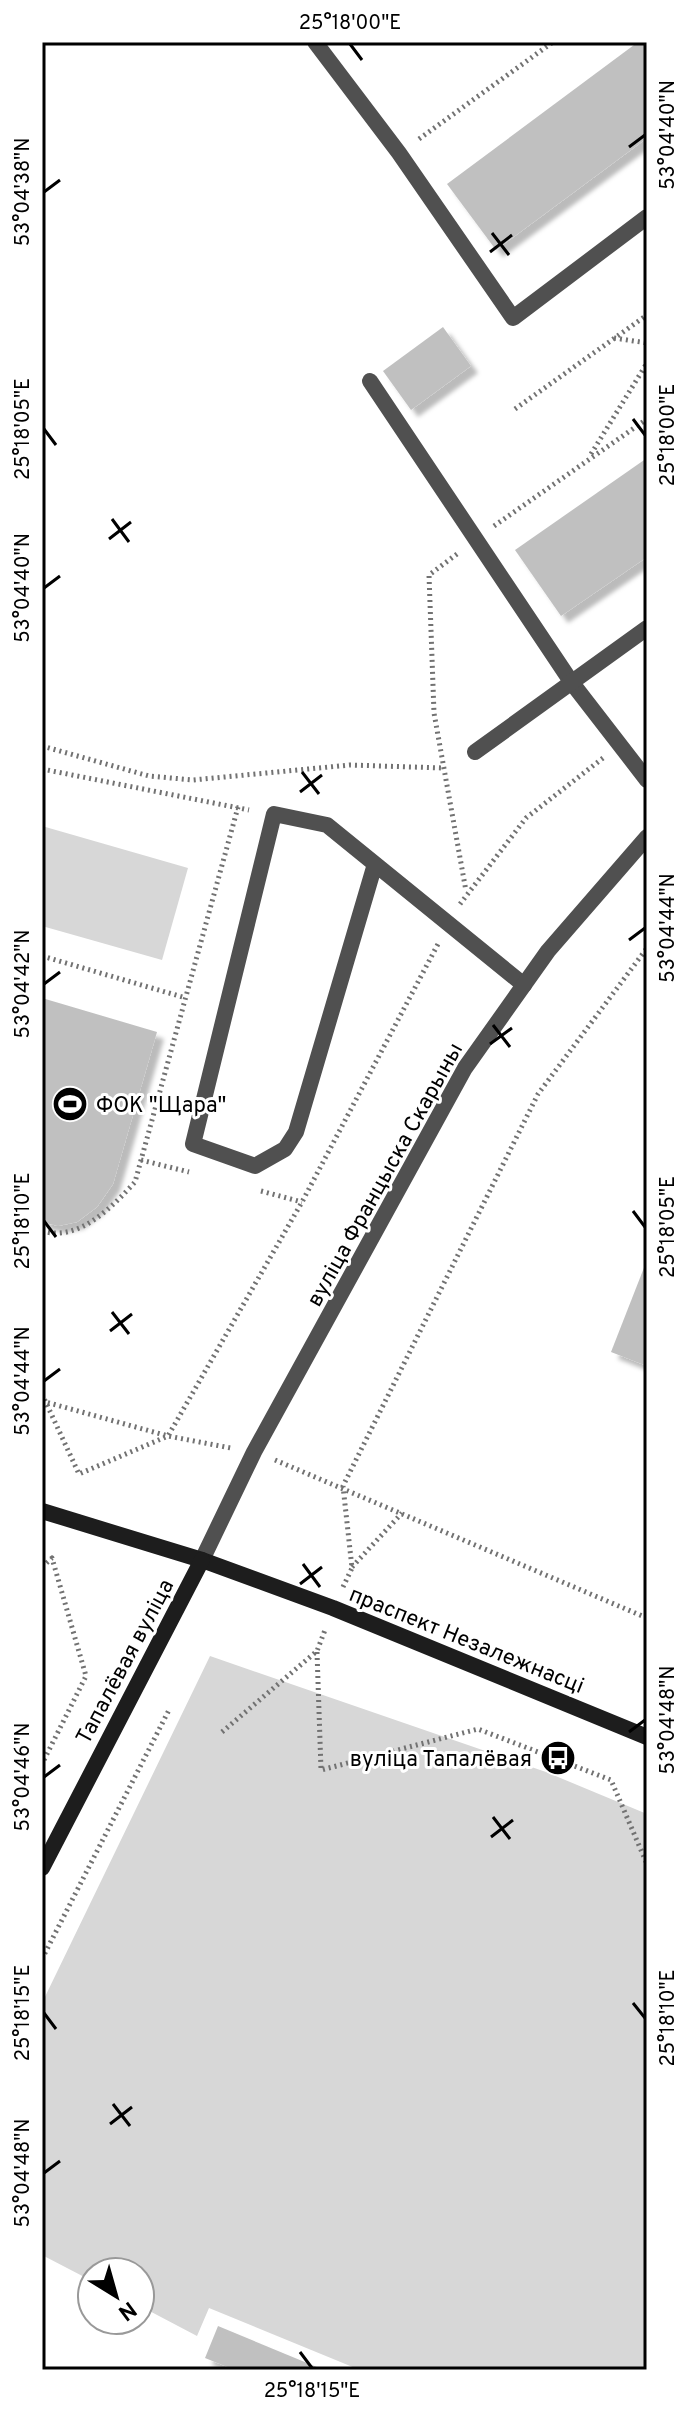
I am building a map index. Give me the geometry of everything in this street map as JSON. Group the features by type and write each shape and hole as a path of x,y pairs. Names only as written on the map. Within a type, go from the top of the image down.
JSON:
{"main road":[{"name":"праспект Незалежнасці","path":"42,1511 202,1560 333,1608 647,1737"},
{"name":"Тапалёвая вуліца","path":"42,1868 202,1560"}],"street":[{"path":"315,42 399,153 513,318 647,217"},
{"path":"370,381 572,683 647,780"},
{"path":"475,752 647,628"},
{"path":"375,864 296,1132 285,1149 255,1166 193,1144 274,814 327,825 524,985"},
{"name":"вуліца Францыска Скарыны","path":"202,1560 254,1452 465,1068 548,951 647,837"}],"path":[{"path":"399,153 553,42"},
{"path":"515,409 647,315"},
{"path":"614,338 647,343"},
{"path":"588,458 647,363"},
{"path":"466,891 434,713 429,575 588,458 647,419"},
{"path":"42,1394 79,1474 168,1436 302,1202 466,891 526,818 619,745"},
{"path":"42,746 149,776 193,780 350,765 443,768"},
{"path":"42,769 238,807 135,1182 113,1206 88,1224 57,1236 42,1231"},
{"path":"352,1568 343,1486 538,1094 647,948"},
{"path":"42,956 186,998"},
{"path":"44,1401 168,1436 254,1452 343,1486 647,1618"},
{"path":"402,1513 352,1568 317,1651 321,1770 478,1729 611,1780 647,1864"},
{"path":"42,1567 52,1558 86,1676 42,1764"},
{"path":"222,1732 317,1651"},
{"path":"42,1959 169,1710"}],"shaded area":[{"path":"42,826 188,868 162,960 42,926"},
{"path":"210,1656 546,1772 647,1814 647,2370 360,2370 209,2308 197,2336 156,2314 156,2256 76,2256 76,2273 42,2255 42,2003"}],"building":[{"path":"638,42 647,42 647,138 496,250 447,184"},
{"path":"443,327 471,366 411,410 383,371"},
{"path":"647,458 647,557 561,616 515,550"},
{"path":"42,998 157,1032 113,1184 97,1207 77,1222 58,1226 42,1222"},
{"path":"647,1260 647,1366 611,1352"},
{"path":"218,2326 324,2370 235,2370 205,2358"}],"place":[{"name":"ФОК \"Щара\"","path":"70,1104"},
{"name":"вуліца Тапалёвая","path":"558,1758"}]}
